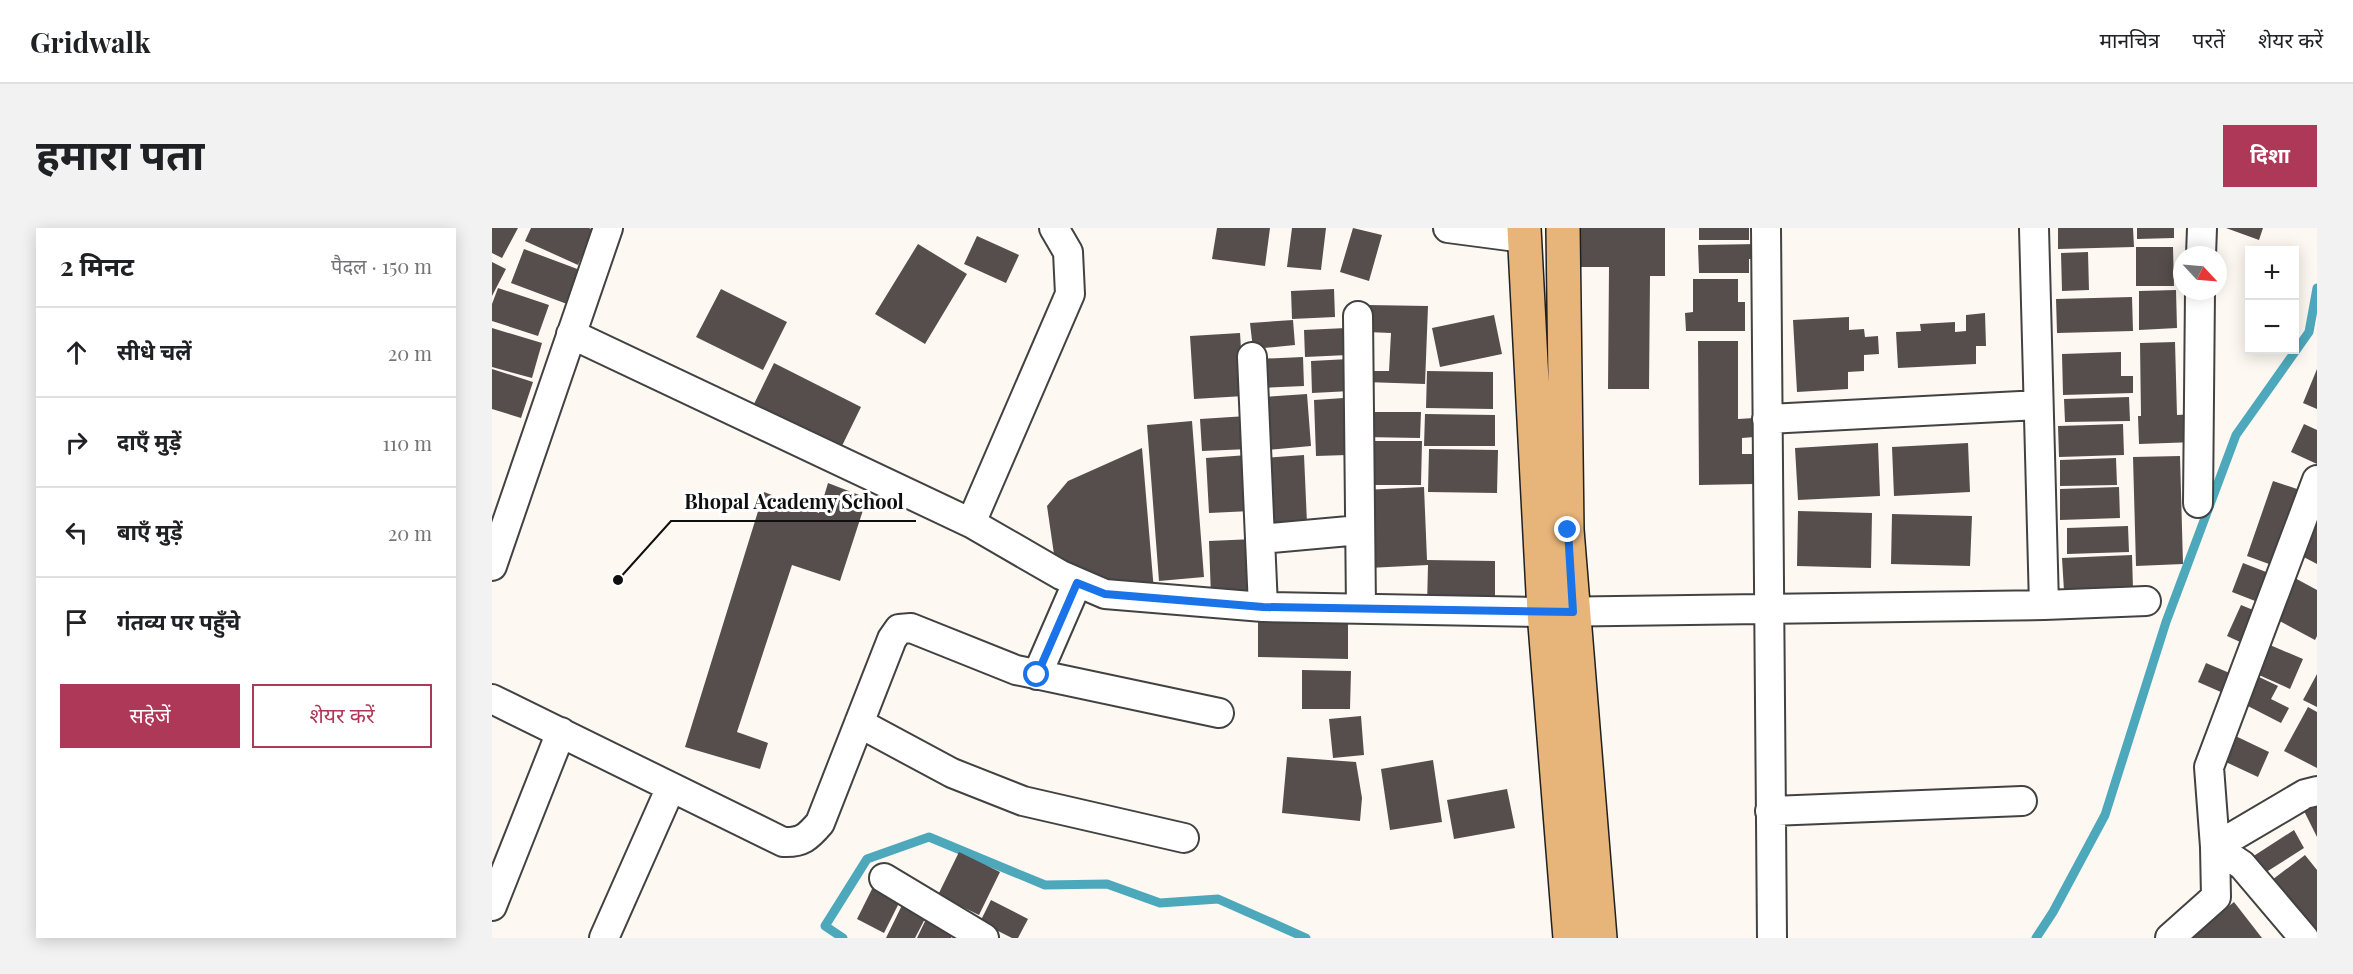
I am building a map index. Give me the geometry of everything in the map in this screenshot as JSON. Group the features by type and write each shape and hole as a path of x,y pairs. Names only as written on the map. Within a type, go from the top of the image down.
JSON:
{"main road":[{"path":"1563,228 1568,530 1558,612 1570,938"},
{"path":"1524,233 1558,612 1600,938"}],"street":[{"path":"492,566 608,228"},
{"path":"971,523 1070,294 1068,252 1054,228"},
{"path":"1448,228 1524,233"},
{"path":"1766,228 1772,938"},
{"path":"2034,228 2044,605"},
{"path":"2201,246 2202,228"},
{"path":"2198,503 2200,300"},
{"path":"1358,316 1361,609"},
{"path":"571,334 971,523 1077,583 1105,594 1263,607 1558,612 2044,605 2146,601"},
{"path":"1252,357 1263,607"},
{"path":"1767,419 2038,405"},
{"path":"2170,938 2216,897 2209,767 2314,496"},
{"path":"1260,538 1360,530"},
{"path":"1037,675 1077,583"},
{"path":"492,699 783,842 797,842 807,838 820,823 892,639 899,629 911,628 1016,670 1219,713"},
{"path":"859,723 952,773 1023,801 1184,838"},
{"path":"492,906 561,732"},
{"path":"604,938 672,787"},
{"path":"2215,847 2305,794 2317,791"},
{"path":"1770,811 2022,801"},
{"path":"2215,847 2242,865 2304,938"},
{"path":"884,878 984,938"}],"building":[{"path":"492,228 518,228 502,258 492,253"},
{"path":"531,228 589,228 594,230 578,265 525,241"},
{"path":"1217,228 1270,228 1265,266 1212,259"},
{"path":"1292,228 1326,228 1321,270 1287,267"},
{"path":"1353,228 1382,235 1369,281 1340,272"},
{"path":"1578,228 1665,228 1665,276 1650,276 1649,389 1608,389 1609,267 1577,267"},
{"path":"1699,228 1749,228 1749,240 1699,240"},
{"path":"2058,228 2133,228 2134,247 2058,249"},
{"path":"2137,228 2174,228 2174,238 2137,239"},
{"path":"2226,228 2263,228 2259,240"},
{"path":"977,236 1019,255 1006,283 964,264"},
{"path":"918,244 967,274 925,344 875,314"},
{"path":"1758,244 1759,259 1749,259 1749,273 1699,273 1698,245"},
{"path":"2136,247 2173,247 2173,286 2136,286"},
{"path":"524,249 580,270 567,304 511,283"},
{"path":"2088,252 2089,290 2062,291 2061,253"},
{"path":"492,262 506,269 492,296"},
{"path":"1693,279 1738,279 1738,302 1745,302 1745,331 1686,331 1685,313 1693,312"},
{"path":"498,288 549,305 538,336 492,321 492,304"},
{"path":"721,289 787,322 763,370 696,337"},
{"path":"1334,289 1335,317 1292,319 1291,291"},
{"path":"2173,290 2173,300 2176,300 2177,328 2139,330 2139,291"},
{"path":"2132,297 2133,331 2057,333 2056,299"},
{"path":"1368,305 1428,306 1425,384 1365,382 1365,371 1389,371 1391,333 1367,332"},
{"path":"1985,313 1986,346 1976,346 1976,364 1898,368 1896,332 1921,331 1920,324 1955,322 1955,332 1966,331 1966,315"},
{"path":"1494,315 1502,354 1440,367 1432,328"},
{"path":"1849,317 1849,330 1864,329 1865,337 1878,336 1879,354 1864,355 1864,371 1848,372 1848,389 1797,392 1793,320"},
{"path":"1293,320 1295,345 1253,349 1250,323"},
{"path":"492,328 542,343 532,378 492,367"},
{"path":"1346,328 1348,355 1305,357 1304,330"},
{"path":"1240,333 1244,396 1194,399 1190,336"},
{"path":"1698,341 1738,341 1738,419 1754,418 1754,437 1742,438 1742,454 1754,454 1754,484 1699,485"},
{"path":"2175,342 2177,415 2195,414 2196,442 2139,444 2140,343"},
{"path":"2121,352 2121,376 2133,376 2133,393 2063,395 2062,354"},
{"path":"1303,357 1304,386 1258,388 1257,359"},
{"path":"1349,359 1351,391 1312,393 1311,361"},
{"path":"774,363 861,407 838,454 751,410"},
{"path":"492,369 533,382 521,418 492,409"},
{"path":"2317,369 2317,409 2303,403"},
{"path":"1427,371 1493,372 1493,409 1426,408"},
{"path":"1307,394 1311,446 1267,450 1263,397"},
{"path":"2129,397 2130,421 2065,422 2064,399"},
{"path":"1344,398 1347,455 1316,456 1314,400"},
{"path":"1364,412 1421,412 1420,438 1363,437"},
{"path":"1425,414 1495,415 1495,446 1424,446"},
{"path":"1247,416 1249,449 1202,451 1200,419"},
{"path":"1192,421 1204,577 1159,581 1147,425"},
{"path":"2123,424 2124,455 2059,457 2058,426"},
{"path":"2304,424 2317,430 2317,464 2291,452"},
{"path":"1362,441 1422,441 1421,485 1362,485"},
{"path":"1878,443 1880,496 1798,500 1795,448"},
{"path":"1968,443 1970,492 1894,496 1892,447"},
{"path":"1142,448 1154,591 1056,568 1047,506 1068,481"},
{"path":"1429,449 1498,450 1497,493 1428,492"},
{"path":"1248,455 1251,511 1209,513 1206,458"},
{"path":"1304,455 1307,523 1265,525 1262,458"},
{"path":"2180,456 2183,564 2136,566 2133,457"},
{"path":"2116,458 2117,485 2060,486 2060,460"},
{"path":"2273,481 2306,492 2280,568 2247,556"},
{"path":"828,483 867,498 840,581 792,565 737,732 768,743 760,769 685,747 764,492 819,513"},
{"path":"1424,487 1427,560 1495,561 1495,606 1427,606 1428,565 1368,568 1364,490"},
{"path":"2119,487 2120,518 2060,520 2060,489"},
{"path":"1798,511 1872,513 1871,568 1797,566"},
{"path":"1892,514 1972,516 1970,566 1891,564"},
{"path":"2317,514 2317,564 2296,553"},
{"path":"2128,526 2129,552 2067,554 2067,528"},
{"path":"1254,539 1255,595 1211,597 1209,541"},
{"path":"2132,555 2133,589 2064,591 2062,558"},
{"path":"2243,563 2279,577 2268,606 2232,592"},
{"path":"2293,577 2317,590 2317,636 2315,640 2272,617"},
{"path":"2241,605 2263,614 2249,646 2227,636"},
{"path":"1258,610 1348,612 1348,659 1258,657"},
{"path":"2263,642 2303,659 2290,689 2250,671"},
{"path":"2206,663 2239,677 2230,696 2198,682"},
{"path":"1302,670 1351,671 1350,709 1302,709"},
{"path":"2317,674 2317,707 2303,700"},
{"path":"2255,675 2278,686 2271,699 2289,708 2281,723 2242,703"},
{"path":"2308,707 2317,712 2317,768 2284,751"},
{"path":"1361,716 1364,755 1333,758 1329,719"},
{"path":"2225,731 2269,752 2258,777 2213,756"},
{"path":"1287,757 1356,762 1362,798 1360,821 1282,813"},
{"path":"1433,760 1442,822 1390,830 1381,769"},
{"path":"1507,789 1515,828 1454,839 1447,800"},
{"path":"2317,802 2317,837 2303,809"},
{"path":"2294,830 2304,848 2260,876 2249,859"},
{"path":"959,852 1000,872 979,915 938,895"},
{"path":"2305,855 2317,870 2317,938 2268,883"},
{"path":"876,881 903,895 884,933 857,919"},
{"path":"905,899 929,911 915,938 886,938"},
{"path":"991,900 1028,919 1018,938 1012,938 980,922"},
{"path":"2234,902 2262,938 2189,938"},
{"path":"928,915 956,929 951,938 917,938"}],"waterway":[{"path":"2036,938 2053,912 2105,815 2166,622 2236,435 2309,332 2317,288"},
{"path":"843,938 825,926 867,859 929,837 1045,885 1107,884 1160,903 1218,899 1306,938"}],"place":[{"name":"Bhopal Academy School","path":"618,580"}],"route":[{"path":"1037,675 1077,583 1105,594 1263,607 1573,612 1568,530"}]}
